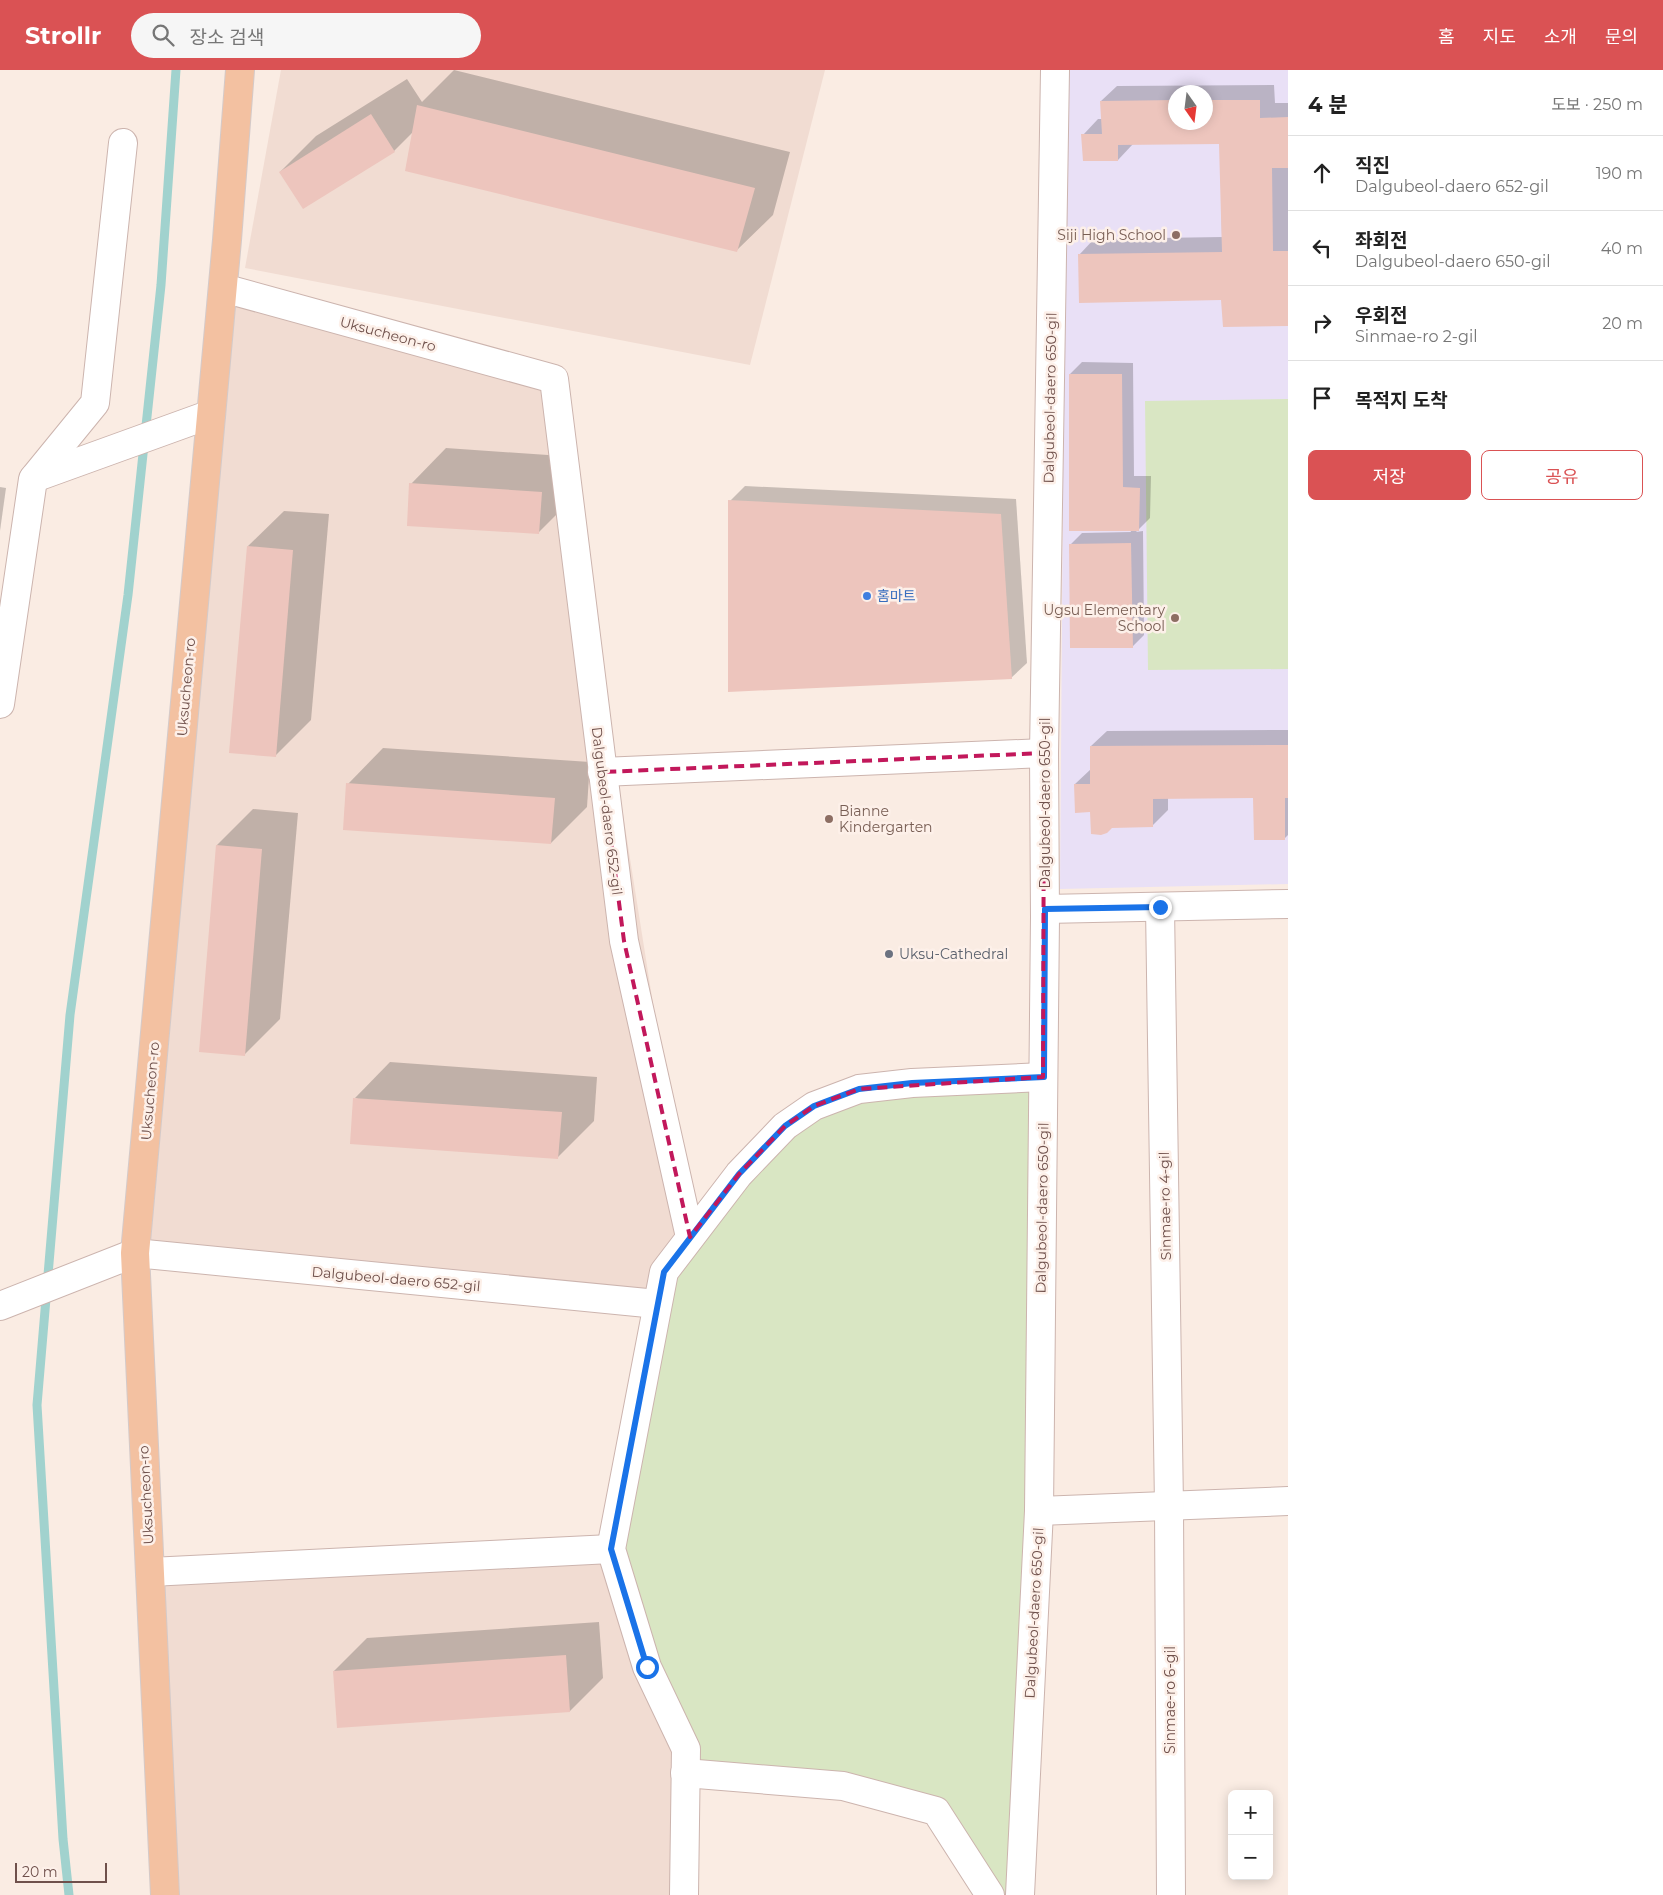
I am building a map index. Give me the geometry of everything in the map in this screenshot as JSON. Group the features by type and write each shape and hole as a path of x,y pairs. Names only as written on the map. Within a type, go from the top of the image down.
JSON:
{"main road":[{"name":"Uksucheon-ro","path":"165,1895 135,1254 211,414 240,70"}],"street":[{"name":"Dalgubeol-daero 650-gil","path":"1020,1895 1039,1511 1044,1077 1044,753 1055,70"},
{"path":"0,704 33,478 95,403 123,143"},
{"name":"Uksucheon-ro","path":"222,288 554,379"},
{"name":"Dalgubeol-daero 652-gil","path":"554,379 624,941 690,1237"},
{"path":"33,478 211,414"},
{"path":"602,772 1044,753"},
{"path":"1045,909 1288,904"},
{"name":"Sinmae-ro 4-gil","path":"1160,907 1169,1506"},
{"path":"684,1895 686,1749 647,1667 611,1549 664,1272 739,1174 785,1126 814,1106 859,1089 912,1083 1044,1077"},
{"path":"0,1306 135,1254"},
{"name":"Dalgubeol-daero 652-gil","path":"135,1254 657,1304"},
{"path":"1039,1511 1288,1501"},
{"name":"Sinmae-ro 6-gil","path":"1169,1506 1171,1895"},
{"path":"150,1572 611,1549"},
{"path":"685,1773 843,1786 936,1811 990,1895"}],"highlighted area":[{"path":"1044,753 1043,1077 859,1089 814,1106 785,1126 739,1174 690,1237 624,941 602,772"}],"shaded area":[{"path":"281,70 825,70 750,365 245,268"},
{"name":"Ugsu Elementary School","path":"1063,70 1288,70 1288,884 1060,889 1064,352"},
{"path":"223,288 554,379 690,1237 657,1304 135,1253"},
{"path":"611,1549 685,1773 681,1895 160,1895 150,1572"}],"green space":[{"path":"1288,399 1288,669 1148,670 1145,401"},
{"path":"1043,1077 1020,1895 1006,1895 936,1811 701,1774 611,1549 664,1272 814,1106"}],"building":[{"path":"1168,100 1168,130 1213,130 1213,100 1260,100 1260,118 1288,117 1288,168 1272,168 1273,251 1288,251 1288,326 1223,327 1221,300 1079,303 1078,254 1222,252 1219,144 1118,145 1118,161 1083,161 1081,134 1102,134 1100,101"},
{"path":"417,105 755,188 737,252 405,171"},
{"path":"371,114 395,152 303,209 279,172"},
{"path":"1069,374 1122,374 1123,487 1140,488 1139,531 1069,531"},
{"path":"409,483 542,492 539,534 407,526"},
{"name":"홈마트","path":"728,500 1001,514 1012,679 728,692"},
{"path":"1131,543 1133,648 1070,648 1069,544"},
{"path":"247,546 293,550 276,757 229,753"},
{"path":"1288,745 1288,798 1285,798 1285,840 1254,840 1253,798 1153,799 1153,827 1112,828 1107,833 1101,835 1091,834 1090,812 1075,813 1074,784 1090,784 1090,746"},
{"path":"346,783 555,798 551,844 343,830"},
{"path":"216,845 262,849 245,1056 199,1052"},
{"path":"353,1098 562,1112 558,1159 350,1144"},
{"path":"566,1655 570,1712 337,1728 333,1671"}],"waterway":[{"path":"69,1895 63,1839 37,1405 70,1015 128,595 161,285 176,70"}],"place":[{"name":"Siji High School","path":"1176,235"},
{"name":"홈마트","path":"867,596"},
{"name":"Ugsu Elementary School","path":"1175,618"},
{"name":"Bianne Kindergarten","path":"829,819"},
{"name":"Uksu-Cathedral","path":"889,954"}],"route":[{"path":"647,1667 611,1549 664,1272 739,1174 785,1126 814,1106 859,1089 912,1083 1044,1077 1045,909 1160,907"}]}
